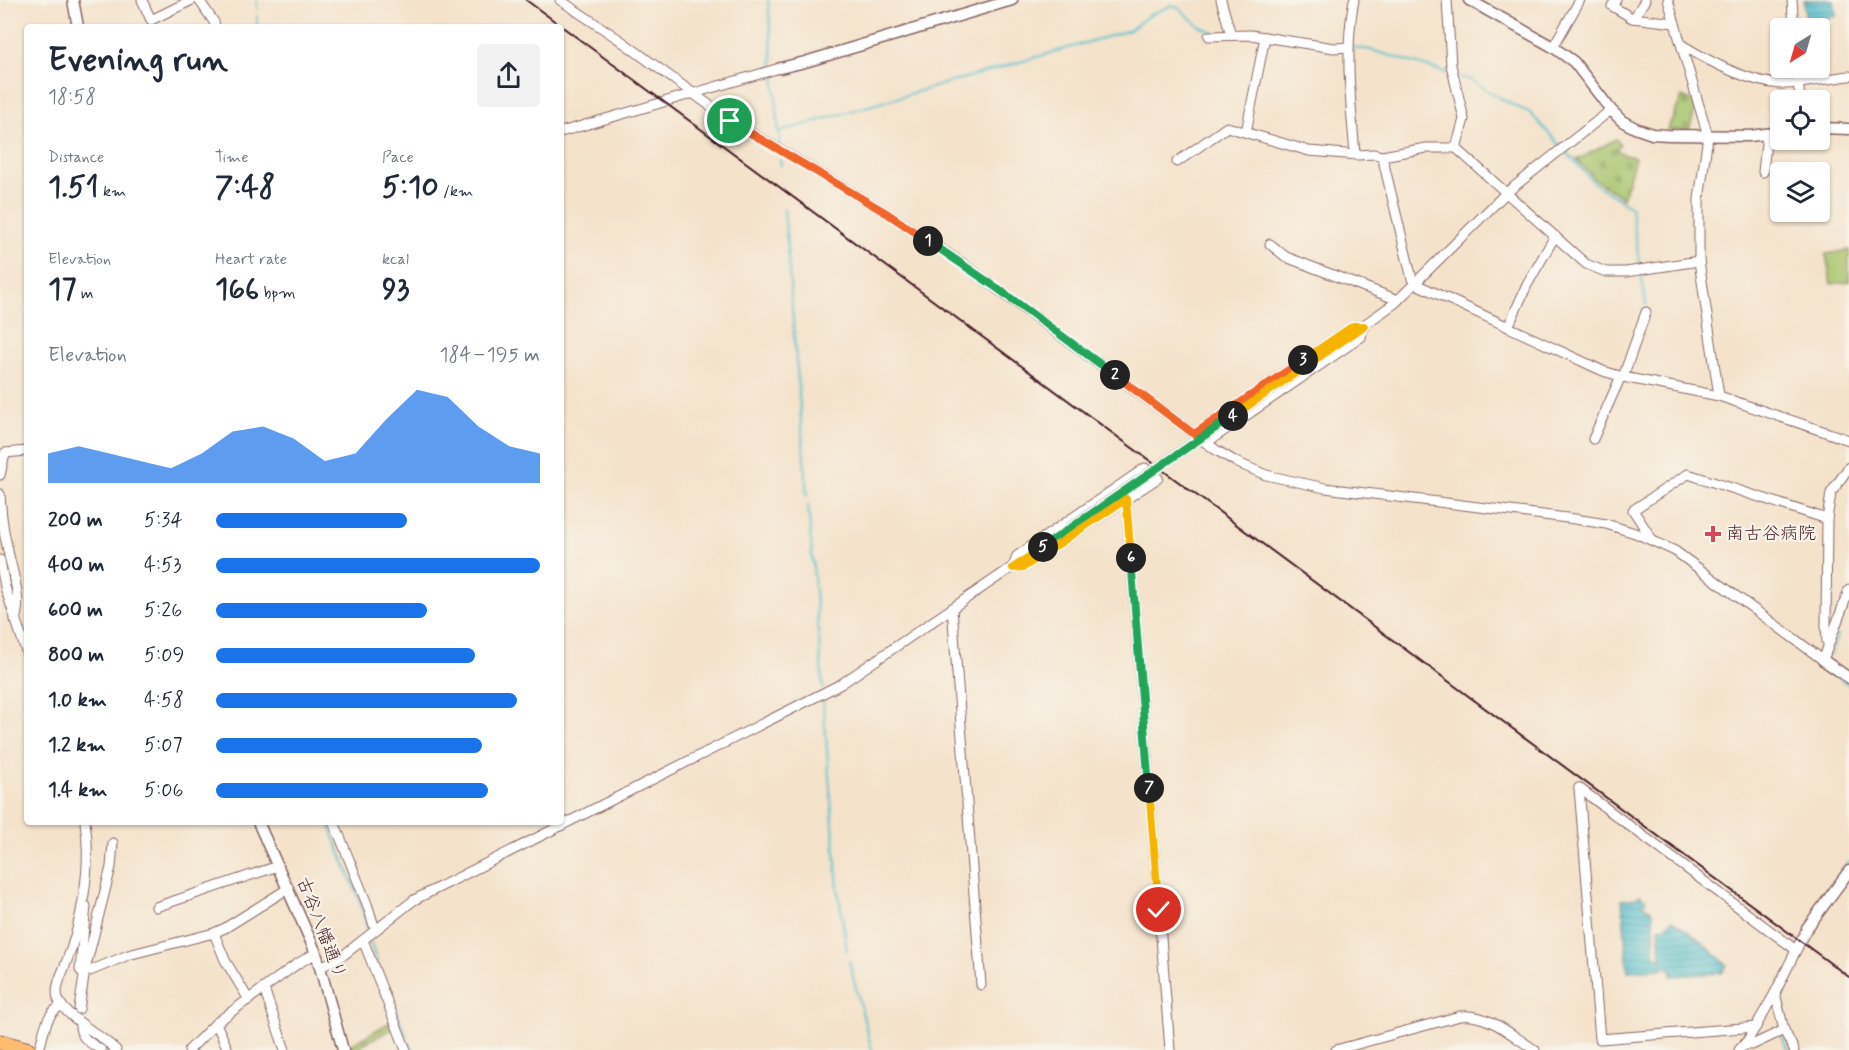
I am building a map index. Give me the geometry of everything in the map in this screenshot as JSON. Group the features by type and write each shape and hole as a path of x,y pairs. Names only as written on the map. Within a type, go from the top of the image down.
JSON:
{"highway":[{"path":"0,1042 25,1049"}],"street":[{"path":"73,0 77,24"},
{"path":"142,0 151,20 192,0"},
{"path":"199,0 214,24"},
{"path":"560,0 620,40 730,121 888,214 959,261 1206,443 1238,463 1266,475 1325,488 1606,524 1675,551 1849,678"},
{"path":"564,131 1012,0"},
{"path":"1221,0 1232,35"},
{"path":"1354,0 1349,47 1355,155"},
{"path":"1448,0 1450,65 1464,119 1456,147"},
{"path":"1469,0 1553,47 1574,62 1611,110 1625,123 1645,132 1708,136 1770,134"},
{"path":"1553,47 1580,0"},
{"path":"1616,0 1612,6 1634,18 1676,23"},
{"path":"1634,18 1645,0"},
{"path":"1668,0 1708,136 1698,199 1699,261 1719,396"},
{"path":"1792,0 1793,18"},
{"path":"1209,36 1265,37 1334,48 1349,47"},
{"path":"1246,132 1265,37"},
{"path":"1682,45 1710,63 1766,82 1783,84 1849,76"},
{"path":"1798,78 1799,90"},
{"path":"564,824 830,690 1013,568 1364,326 1398,300 1506,193 1611,110"},
{"path":"1178,162 1227,127 1309,151 1382,156 1426,148 1456,147 1586,264 1606,272 1626,272 1699,261"},
{"path":"1830,128 1849,129"},
{"path":"1763,172 1767,134"},
{"path":"1382,156 1412,279 1416,284 1588,365 1622,376 1719,396 1849,440"},
{"path":"1508,327 1527,285 1555,236"},
{"path":"1270,244 1286,256 1398,300"},
{"path":"1593,439 1622,376 1646,312"},
{"path":"1194,434 1353,326 1364,326"},
{"path":"1206,443 1360,337 1364,326"},
{"path":"0,475 2,450 24,451"},
{"path":"1828,647 1826,626 1827,519 1831,493 1849,467"},
{"path":"1013,568 1017,556 1145,468"},
{"path":"1653,541 1633,510 1688,474 1827,519"},
{"path":"1013,568 1024,567 1158,477"},
{"path":"0,494 2,518 16,589 18,611 15,620"},
{"path":"1126,499 1170,1050"},
{"path":"0,560 5,587 24,646"},
{"path":"1823,660 1849,590"},
{"path":"952,608 981,985"},
{"path":"1756,1027 1600,1039 1580,788 1796,950"},
{"path":"85,825 87,858 83,895 73,944 58,981 57,991 62,1006 116,1050"},
{"name":"古谷八幡通り","path":"259,825 316,953 343,1050"},
{"path":"335,825 375,929"},
{"path":"321,967 339,958 414,900 563,825"},
{"path":"79,1009 85,972 111,867 113,843"},
{"path":"156,907 279,866"},
{"path":"1741,1048 1775,993 1807,928 1847,877"},
{"path":"83,895 86,913 79,965 80,970 85,972 144,950 214,933 289,888"},
{"path":"214,933 221,952 249,1000"},
{"path":"363,940 406,1050"},
{"path":"189,1050 216,1023 297,964 316,953"},
{"path":"264,989 285,1050"},
{"path":"1775,993 1784,1030 1794,1050"},
{"path":"39,1050 49,1017 54,1010 62,1006"},
{"path":"1336,1050 1460,1016 1472,1015 1483,1017 1535,1050"},
{"path":"216,1023 228,1050"},
{"path":"80,1024 80,1032 84,1038 101,1050"},
{"path":"1741,1048 1784,1030"}],"green space":[{"path":"1682,97 1694,102 1696,107 1689,130 1667,130"},
{"path":"1616,139 1620,144 1616,149 1625,155 1635,157 1623,198 1595,180 1577,160"},
{"path":"1849,250 1849,282 1831,284 1826,254"},
{"path":"392,1021 395,1028 361,1045 362,1050 348,1050 347,1047"}],"water":[{"path":"1834,0 1836,16 1806,18 1804,1"},
{"path":"1640,895 1646,900 1643,904 1652,911 1653,949 1658,957 1661,959 1659,927 1666,926 1672,920 1696,937 1727,965 1722,973 1672,976 1671,969 1663,967 1628,971 1622,900 1637,898"}],"waterway":[{"path":"257,0 257,10"},
{"path":"768,0 773,66"},
{"path":"779,132 1130,30 1148,16 1172,5 1179,8 1199,26 1213,32"},
{"path":"257,16 257,24"},
{"path":"1352,47 1371,50 1451,74"},
{"path":"774,72 780,147"},
{"path":"1456,76 1468,79 1530,113 1562,147"},
{"path":"1566,151 1594,183 1631,207 1640,267"},
{"path":"780,156 781,166"},
{"path":"784,208 807,496"},
{"path":"1641,272 1646,305"},
{"path":"808,505 823,689"},
{"path":"1831,655 1837,635"},
{"path":"1834,674 1849,685"},
{"path":"823,700 838,888 847,951"},
{"path":"329,825 360,901 368,930"},
{"path":"1816,907 1849,861"},
{"path":"370,941 377,962"},
{"path":"1787,1025 1782,996 1803,951"},
{"path":"849,961 872,1050"},
{"path":"393,1004 407,1037"},
{"path":"1781,1035 1789,1050"},
{"path":"410,1043 413,1050"}],"railway":[{"path":"526,0 558,24"},
{"path":"564,28 1849,977"}],"place":[{"name":"南古谷病院","path":"1713,534"}],"route":[{"path":"730,121 888,214 959,261 1194,434 1353,326 1364,326 1013,568 1024,567 1126,499 1159,910"}]}
